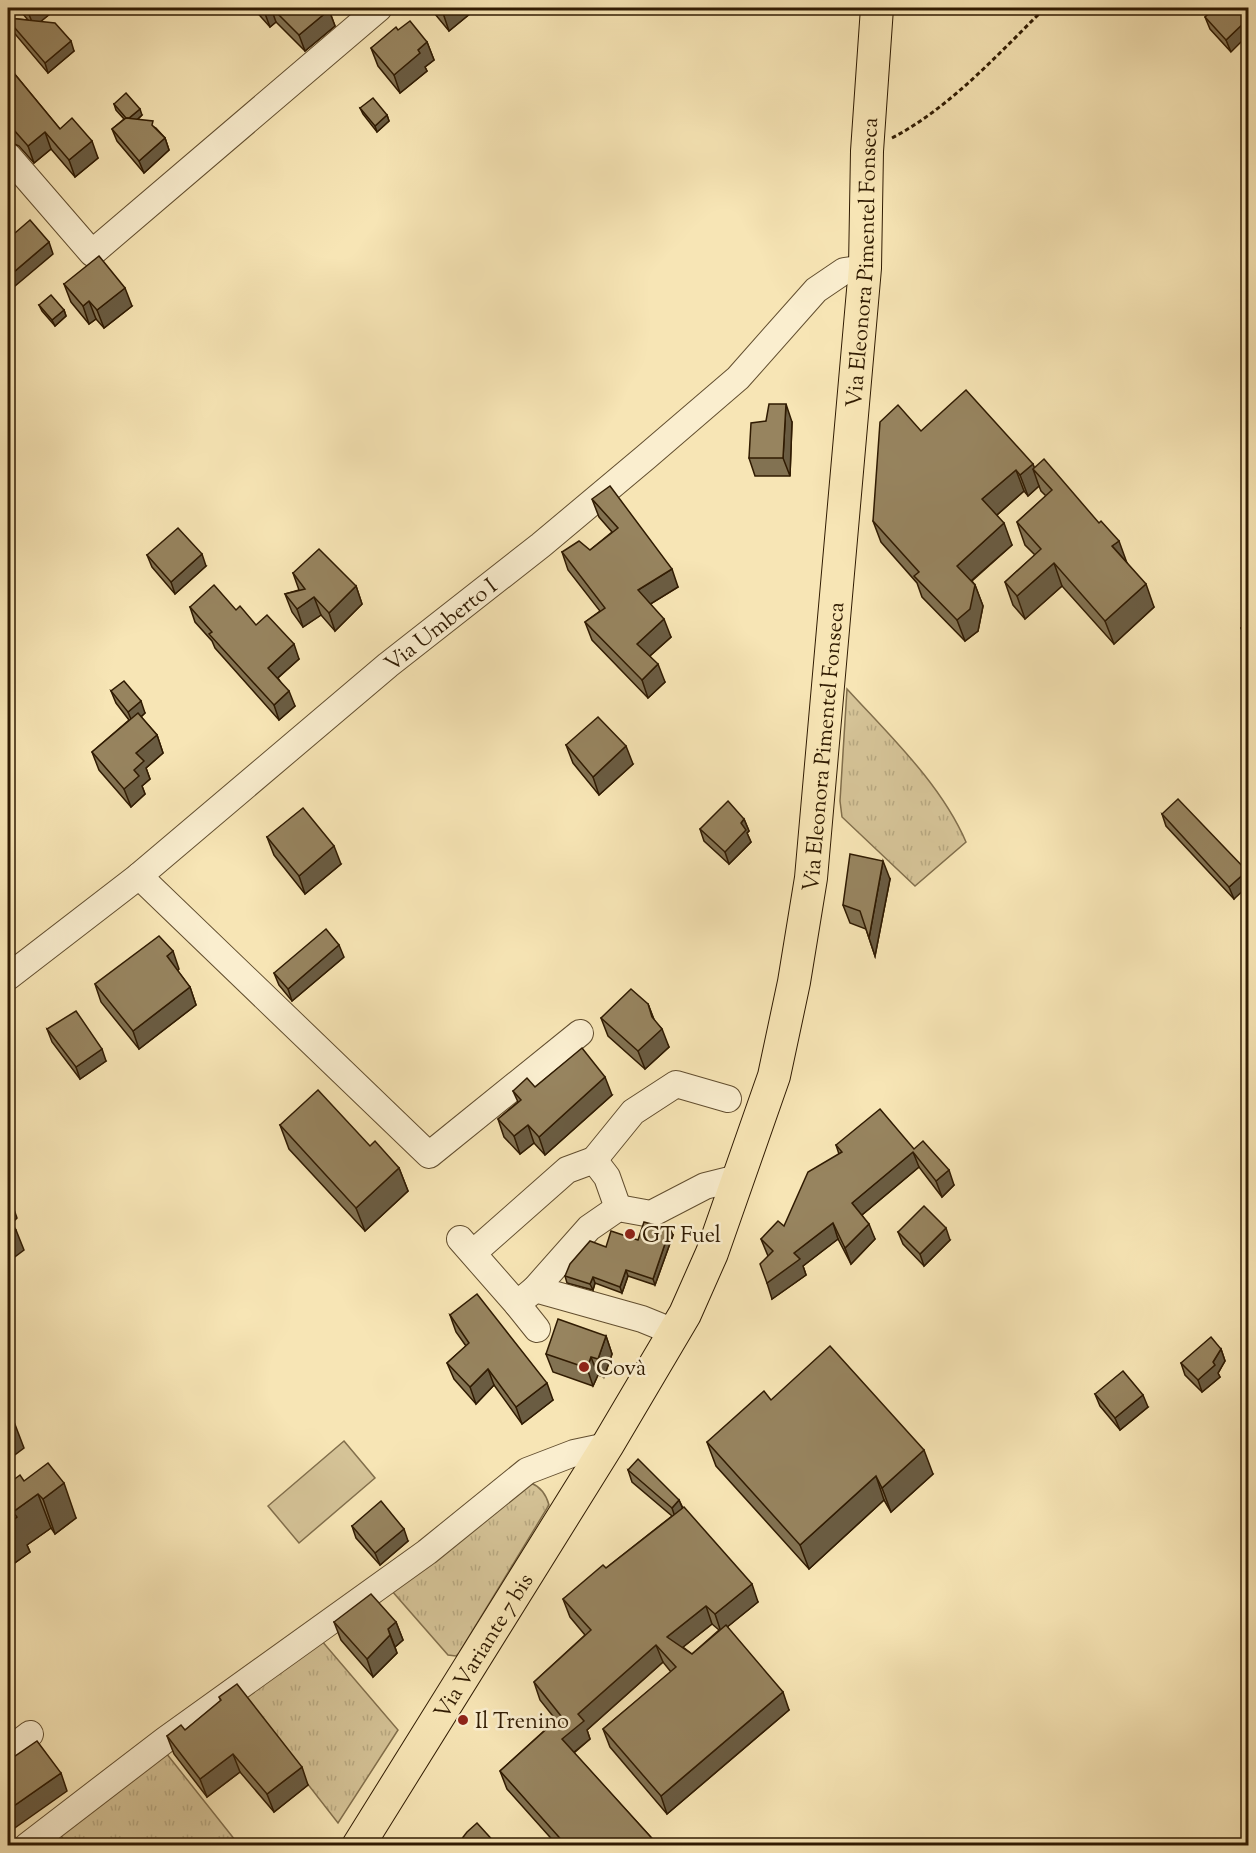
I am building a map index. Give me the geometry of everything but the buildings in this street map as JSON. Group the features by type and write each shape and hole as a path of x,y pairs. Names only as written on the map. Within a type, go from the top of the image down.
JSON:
{"main road":[{"name":"Via Eleonora Pimentel Fonseca","path":"608,1446 674,1332 712,1253 741,1177 774,1076 794,982 811,878 864,268 867,151 877,8"},
{"name":"Via Variante 7 bis","path":"358,1845 608,1446"}],"street":[{"path":"8,156 92,253 379,8"},
{"name":"Via Umberto I","path":"8,977 139,876 388,665 541,545 738,378 816,290 844,271 864,268"},
{"path":"139,876 429,1155 580,1033"},
{"path":"674,1332 642,1319 526,1296 466,1246 567,1170 594,1160 633,1112 676,1084 728,1099"},
{"path":"594,1160 607,1177 618,1208"},
{"path":"526,1296 582,1234 618,1208 651,1214 705,1186 741,1177"},
{"path":"526,1296 537,1329"},
{"path":"27,1845 165,1740 410,1565 527,1471 574,1453 608,1446"},
{"path":"8,1751 30,1734"}],"path":[{"path":"867,151 920,123 974,77 1045,8"}],"green space":[{"path":"847,689 929,780 966,842 915,886 842,817 840,801"},
{"path":"344,1441 375,1478 299,1543 268,1506"},
{"path":"531,1483 543,1491 549,1505 459,1653 456,1656 448,1655 392,1591"},
{"path":"321,1640 398,1730 338,1823 240,1697"},
{"path":"166,1753 239,1845 68,1845 58,1832"}],"place":[{"name":"GT Fuel","path":"630,1234"},
{"name":"Covà","path":"584,1367"},
{"name":"Il Trenino","path":"463,1720"}]}
